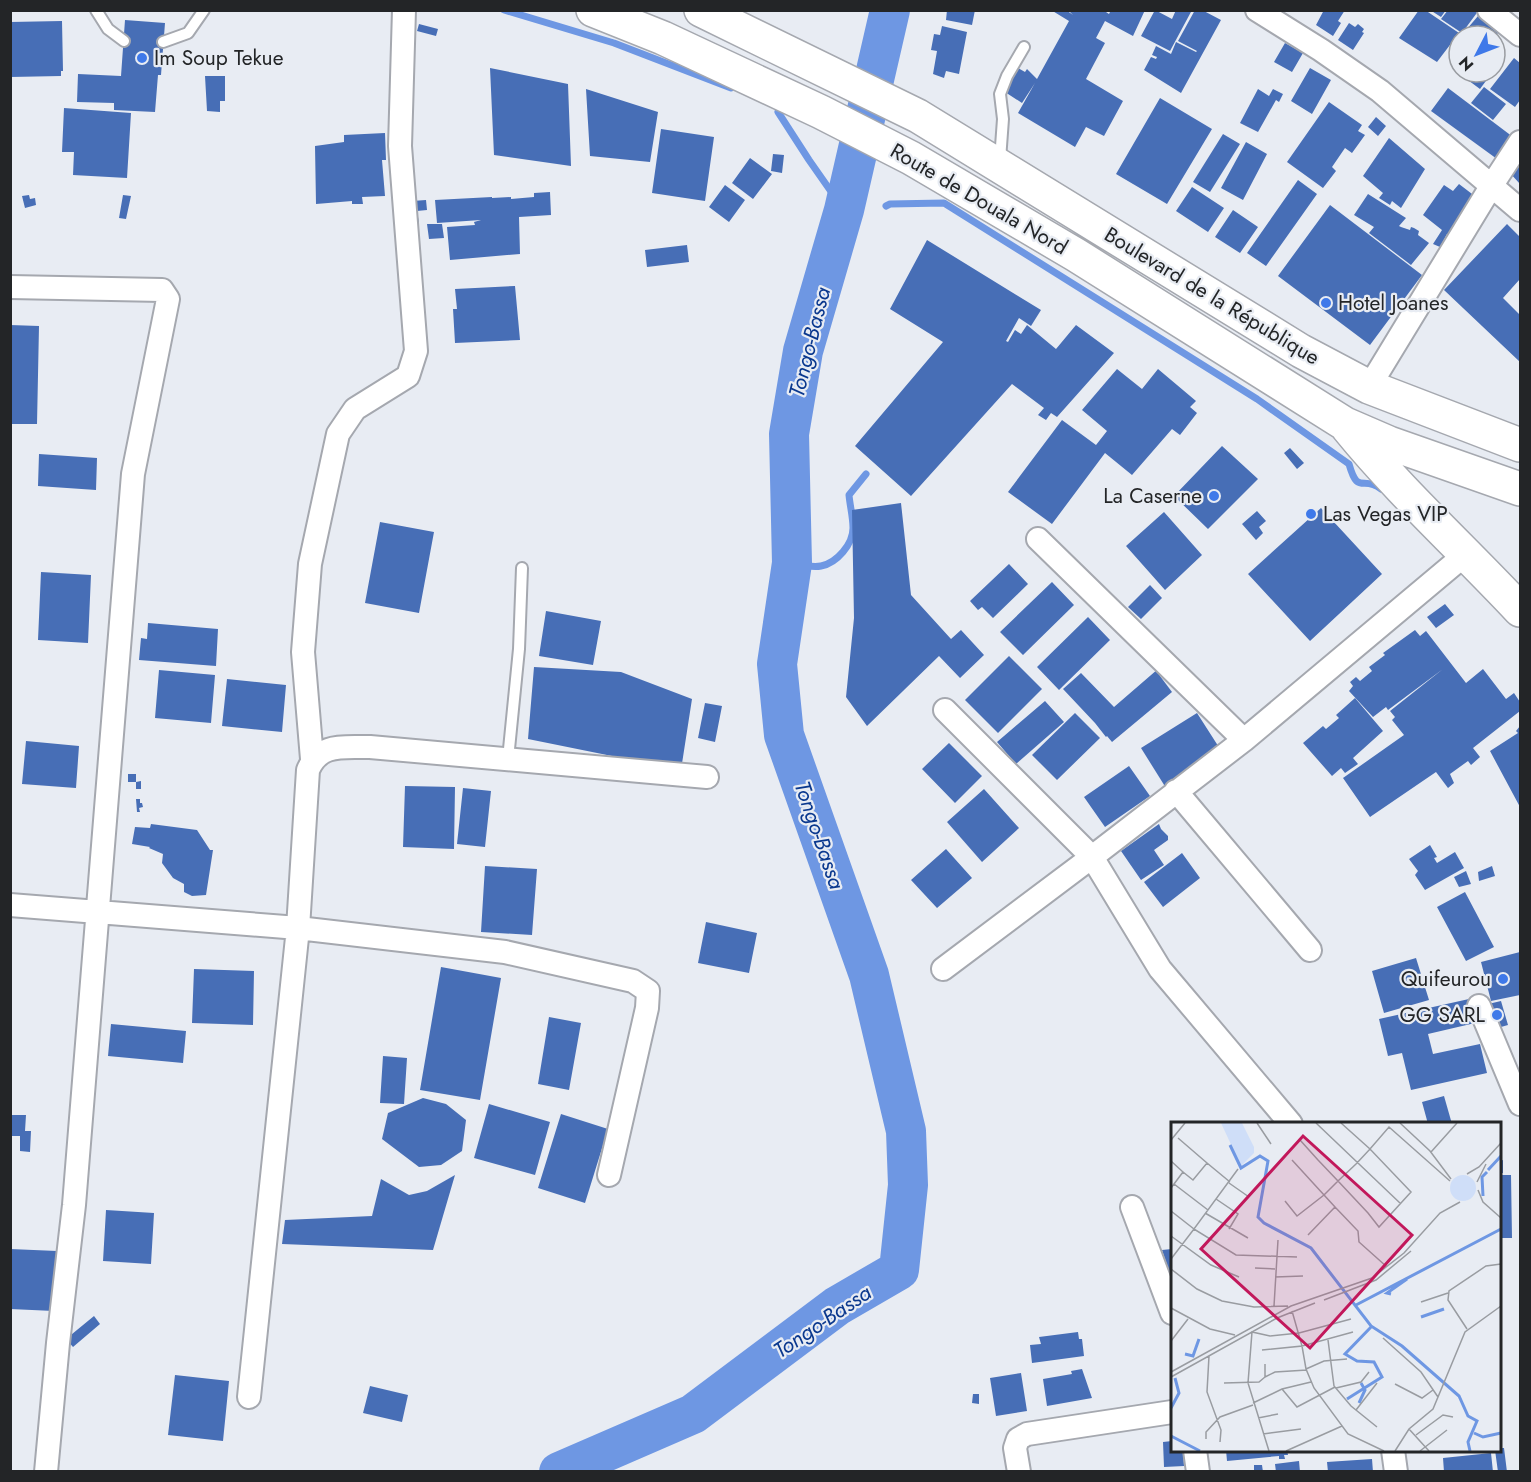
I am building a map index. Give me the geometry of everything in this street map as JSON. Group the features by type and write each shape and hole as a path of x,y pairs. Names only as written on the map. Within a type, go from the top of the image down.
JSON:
{"main road":[{"name":"Route de Douala Nord","path":"593,10 663,38 821,112 911,158 1076,255 1345,424"},
{"name":"Boulevard de la République","path":"701,10 918,116 1301,351 1369,387 1521,445"},
{"path":"1076,255 1095,225"},
{"path":"1345,424 1389,443 1521,489"},
{"path":"1345,424 1383,470 1521,610"}],"street":[{"path":"249,1397 297,927 308,770 312,759 303,652 310,564 338,434 355,409 408,376 416,351 400,147 404,10"},
{"path":"1257,10 1380,91 1521,210"},
{"path":"1489,10 1521,35"},
{"path":"1369,387 1492,185 1521,142"},
{"path":"10,287 162,290 168,299 133,474 74,1205 46,1472"},
{"path":"1038,539 1244,740"},
{"path":"943,969 1244,740 1467,553"},
{"path":"945,711 1092,857 1153,959 1290,1122"},
{"path":"312,759 319,753 332,748 370,747 707,777"},
{"path":"1176,791 1310,950"},
{"path":"10,905 297,927 505,952 633,981 648,991 647,1008 609,1175"},
{"path":"1479,1006 1521,1104"},
{"path":"1132,1207 1171,1308"},
{"path":"1019,1472 1015,1448 1018,1439 1027,1434 1171,1412"},
{"path":"1195,1452 1198,1472"},
{"path":"1393,1452 1396,1472"}],"lane":[{"path":"96,10 108,29 124,41"},
{"path":"163,42 188,33 204,10"},
{"path":"999,166 1003,119 1000,94 1007,76 1024,47"},
{"path":"508,759 519,649 522,568"}],"building":[{"path":"947,10 975,10 972,25 946,20"},
{"path":"1051,10 1066,10 1073,15 1068,10 1103,10 1109,14 1111,10 1145,10 1133,36 1105,21 1096,38 1105,43 1086,79 1123,101 1104,136 1086,127 1075,147 1018,113 1035,83 1022,103 1005,92 1018,68 1025,72 1027,69 1037,79 1069,21"},
{"path":"1155,10 1172,19 1176,10 1192,10 1170,51 1141,36"},
{"path":"1195,10 1202,10 1221,20 1181,93 1144,70 1151,57 1156,59 1157,57 1152,55 1156,46 1171,54 1176,42 1197,51 1178,41"},
{"path":"1324,10 1345,10 1338,21 1341,23 1333,36 1316,25"},
{"path":"1419,10 1425,10 1447,25 1447,49 1437,62 1399,38"},
{"path":"1430,10 1446,10 1441,17"},
{"path":"1448,10 1479,10 1469,24 1448,24 1441,19"},
{"path":"1478,16 1488,24 1471,24"},
{"name":"Im Soup Tekue","path":"125,20 165,23 161,75 158,75 155,112 114,110 114,103 77,102 78,74 121,76"},
{"path":"62,21 63,71 61,71 61,76 10,77 10,22"},
{"path":"1349,23 1355,27 1358,24 1364,29 1362,32 1364,33 1353,50 1338,40"},
{"path":"419,24 438,29 436,36 417,31"},
{"path":"942,26 967,32 959,74 946,71 944,78 933,74 937,51 931,50 934,34 940,35"},
{"path":"1285,43 1303,53 1292,72 1274,62"},
{"path":"1514,58 1520,63 1520,100 1515,107 1490,89 1494,84 1507,84 1507,67"},
{"path":"490,68 568,84 571,166 494,155"},
{"path":"1310,68 1331,80 1312,114 1291,101"},
{"path":"205,76 225,76 225,101 220,101 220,112 207,111"},
{"path":"1473,84 1484,84 1480,89"},
{"path":"1484,87 1506,104 1493,120 1471,103"},
{"path":"1448,88 1513,137 1497,159 1431,111"},
{"path":"586,89 658,112 650,162 590,156"},
{"path":"1258,89 1269,96 1273,89 1283,94 1279,102 1276,100 1258,132 1240,123"},
{"path":"1160,98 1212,129 1167,204 1116,174"},
{"path":"1329,102 1362,125 1358,131 1365,135 1352,153 1345,148 1332,167 1336,171 1323,188 1287,162"},
{"path":"64,108 131,113 127,178 73,175 74,152 62,152"},
{"path":"1376,117 1386,126 1378,136 1368,127"},
{"path":"661,129 714,137 705,201 652,193"},
{"path":"385,133 386,160 382,160 385,196 362,197 363,204 352,204 352,201 316,204 315,146 344,142 344,135"},
{"path":"1223,134 1240,144 1210,192 1193,182"},
{"path":"1389,138 1425,169 1401,208 1392,201 1390,205 1379,198 1383,193 1363,176"},
{"path":"1246,142 1267,154 1243,200 1221,188"},
{"path":"773,154 784,155 782,173 771,171"},
{"path":"750,158 772,174 753,199 732,183"},
{"path":"1520,161 1520,184 1510,173"},
{"path":"1298,180 1317,194 1266,266 1247,253"},
{"path":"1459,184 1476,197 1449,235 1447,234 1440,247 1433,244 1442,230 1423,215 1444,185 1453,191"},
{"path":"725,185 745,200 729,222 709,207"},
{"path":"1192,187 1224,208 1208,232 1176,211"},
{"path":"550,192 551,215 519,217 520,254 450,260 447,227 475,225 474,222 481,220 437,223 435,200 492,197 511,197 511,199 534,197 534,193"},
{"path":"1368,194 1406,218 1399,226 1410,230 1411,227 1414,228 1419,231 1418,235 1429,243 1411,265 1369,233 1374,227 1354,215"},
{"path":"29,195 30,199 35,198 36,205 25,208 22,196"},
{"path":"123,195 131,196 126,219 119,218"},
{"path":"426,200 427,210 417,211 419,223 415,224 412,201"},
{"path":"1330,205 1422,275 1370,345 1278,276"},
{"path":"1233,210 1258,227 1240,253 1215,237"},
{"path":"427,224 442,224 444,238 429,239"},
{"path":"1507,224 1520,237 1520,279 1503,298 1520,315 1520,362 1444,290"},
{"path":"927,240 1041,310 1031,326 1019,318 1006,341 1008,342 1015,330 1021,334 1027,325 1056,349 1076,325 1114,353 1057,417 1051,413 1046,420 1038,415 1044,408 1012,384 911,496 855,446 943,342 890,309"},
{"path":"687,245 689,262 647,267 645,250"},
{"path":"515,286 520,340 455,343 453,309 457,309 455,289"},
{"path":"10,325 39,326 37,424 10,424"},
{"path":"1117,369 1142,389 1158,369 1196,401 1190,407 1197,413 1180,435 1172,429 1132,475 1105,453 1052,524 1008,492 1062,420 1096,445 1107,431 1082,410"},
{"path":"1222,446 1258,479 1208,529 1174,496"},
{"path":"1290,448 1304,463 1297,469 1284,453"},
{"path":"39,454 97,458 96,490 38,486"},
{"path":"901,503 911,595 951,639 961,630 984,655 960,678 939,656 867,726 846,697 854,618 852,510"},
{"path":"1321,508 1382,574 1310,641 1248,574"},
{"path":"1257,511 1266,521 1259,527 1263,533 1256,540 1242,524"},
{"path":"1164,512 1202,555 1165,590 1126,546"},
{"path":"380,522 434,532 419,613 365,603"},
{"path":"1009,564 1028,584 993,618 982,607 978,610 970,601"},
{"path":"41,572 91,575 88,643 38,640"},
{"path":"1052,582 1074,605 1023,655 1000,632"},
{"path":"1150,585 1162,598 1141,619 1128,607"},
{"path":"1445,604 1454,615 1436,628 1427,617"},
{"path":"546,611 601,621 593,665 539,656"},
{"path":"1088,617 1110,640 1059,690 1037,667"},
{"path":"148,623 218,629 216,666 139,660 141,638 147,639"},
{"path":"1415,630 1420,636 1426,631 1466,683 1483,669 1506,699 1514,693 1520,702 1520,711 1473,748 1480,757 1471,765 1468,761 1450,774 1454,783 1448,788 1436,772 1370,817 1343,778 1404,735 1392,720 1395,717 1390,711 1443,669 1388,710 1386,707 1373,717 1349,691 1353,686 1350,682 1356,677 1360,681 1372,671 1369,667 1385,655 1383,653"},
{"path":"1009,656 1042,689 998,733 965,700"},
{"path":"534,667 621,672 692,699 681,770 528,739"},
{"path":"1158,669 1160,676 1172,692 1112,742 1063,689 1081,673 1114,707"},
{"path":"159,670 215,675 211,723 155,718"},
{"path":"227,679 286,685 282,732 222,726"},
{"path":"1355,698 1383,731 1353,758 1358,764 1345,773 1341,768 1332,776 1303,743 1323,726 1326,729 1339,718 1336,715"},
{"path":"1045,701 1064,722 1016,764 997,742"},
{"path":"705,703 722,706 715,742 698,738"},
{"path":"1075,713 1100,738 1057,780 1032,755"},
{"path":"1197,713 1222,752 1166,788 1141,748"},
{"path":"1520,726 1520,807 1490,751 1518,733 1516,731"},
{"path":"26,741 79,746 76,788 22,784"},
{"path":"949,743 982,776 955,803 922,769"},
{"path":"1129,766 1150,796 1105,827 1084,797"},
{"path":"128,774 136,774 136,782 128,782"},
{"path":"141,781 141,789 136,789 136,782"},
{"path":"405,786 455,787 454,849 403,847"},
{"path":"463,788 491,791 485,847 457,844"},
{"path":"984,789 1019,828 982,862 947,822"},
{"path":"136,799 140,799 142,803 143,807 139,808 140,812 137,812"},
{"path":"151,824 197,830 210,850 213,850 206,895 192,896 184,892 184,884 173,878 162,863 163,854 150,847 132,844 135,827 150,828"},
{"path":"1159,824 1168,836 1168,840 1154,850 1164,865 1141,880 1121,851"},
{"path":"1430,845 1437,857 1434,858 1437,863 1455,852 1464,868 1425,890 1415,875 1418,871 1409,859"},
{"path":"946,849 972,878 937,908 911,880"},
{"path":"1182,853 1200,878 1163,907 1144,882"},
{"path":"485,866 537,869 532,935 481,932"},
{"path":"1492,866 1495,876 1479,881 1478,872"},
{"path":"1466,871 1471,884 1459,887 1454,877"},
{"path":"1465,892 1494,947 1466,961 1437,907"},
{"path":"706,922 757,933 749,973 698,963"},
{"name":"Quifeurou","path":"1520,952 1520,995 1491,1001 1481,962"},
{"path":"1416,958 1429,1000 1384,1013 1372,971"},
{"path":"441,967 501,978 480,1100 420,1090"},
{"path":"194,969 254,971 253,1025 192,1023"},
{"path":"1469,999 1475,1023 1428,1034 1433,1054 1480,1044 1487,1073 1411,1090 1402,1053 1388,1056 1379,1019"},
{"name":"GG SARL","path":"1501,1001 1508,1025 1494,1029 1484,1005"},
{"path":"549,1017 581,1023 569,1090 538,1084"},
{"path":"111,1024 186,1031 183,1063 108,1056"},
{"path":"383,1056 407,1058 404,1104 380,1103"},
{"path":"1444,1096 1451,1122 1427,1122 1422,1102"},
{"path":"423,1098 446,1104 466,1120 462,1151 441,1165 419,1167 382,1139 388,1113"},
{"path":"489,1104 550,1122 535,1175 474,1158"},
{"path":"561,1114 608,1129 585,1203 538,1188"},
{"path":"10,1115 26,1115 25,1131 31,1131 30,1152 20,1151 20,1136 10,1136"},
{"path":"1503,1160 1503,1173 1501,1173 1501,1161"},
{"path":"455,1175 433,1250 282,1244 285,1220 372,1216 381,1179 409,1195 427,1191"},
{"path":"1501,1175 1511,1175 1512,1238 1501,1238"},
{"path":"106,1210 154,1213 151,1264 103,1261"},
{"path":"10,1249 57,1251 54,1311 10,1309"},
{"path":"1171,1249 1171,1277 1162,1250"},
{"path":"94,1316 100,1324 73,1347 66,1339"},
{"path":"1078,1332 1079,1339 1082,1339 1084,1356 1032,1363 1030,1345 1041,1344 1039,1337"},
{"path":"1082,1369 1092,1398 1047,1406 1043,1379 1072,1374 1071,1371"},
{"path":"1021,1373 1027,1411 996,1416 990,1378"},
{"path":"175,1375 229,1381 223,1441 168,1435"},
{"path":"370,1386 408,1395 402,1422 363,1413"},
{"path":"973,1394 979,1394 979,1404 972,1403"},
{"path":"1171,1441 1171,1452 1183,1452 1184,1466 1164,1467 1163,1442"},
{"path":"1501,1448 1504,1448 1507,1472 1498,1472 1495,1452 1501,1452"},
{"path":"1226,1452 1287,1452 1288,1455 1284,1455 1285,1459 1279,1459 1279,1456 1227,1461"},
{"path":"1491,1453 1493,1472 1444,1472 1443,1458"},
{"path":"1372,1459 1373,1472 1328,1472 1327,1462"},
{"path":"1299,1461 1300,1472 1276,1472 1275,1464"},
{"path":"1254,1465 1262,1465 1263,1472 1254,1472"}],"waterway":[{"path":"504,10 614,43 731,88"},
{"name":"Tongo-Bassa","path":"559,1472 693,1414 837,1306 899,1270 908,1185 906,1131 869,975 784,735 777,664 792,563 789,434 803,351 844,210 890,10"},
{"path":"778,112 844,210"},
{"path":"886,206 944,203 1257,399 1349,464 1358,482 1375,485 1381,489"},
{"path":"792,563 821,566 833,561 843,552 850,540 853,528 849,495 866,474"}],"place":[{"name":"Im Soup Tekue","path":"142,58"},
{"name":"Hotel Joanes","path":"1326,303"},
{"name":"La Caserne","path":"1214,496"},
{"name":"Las Vegas VIP","path":"1311,514"},
{"name":"Quifeurou","path":"1503,979"},
{"name":"GG SARL","path":"1497,1015"}]}
